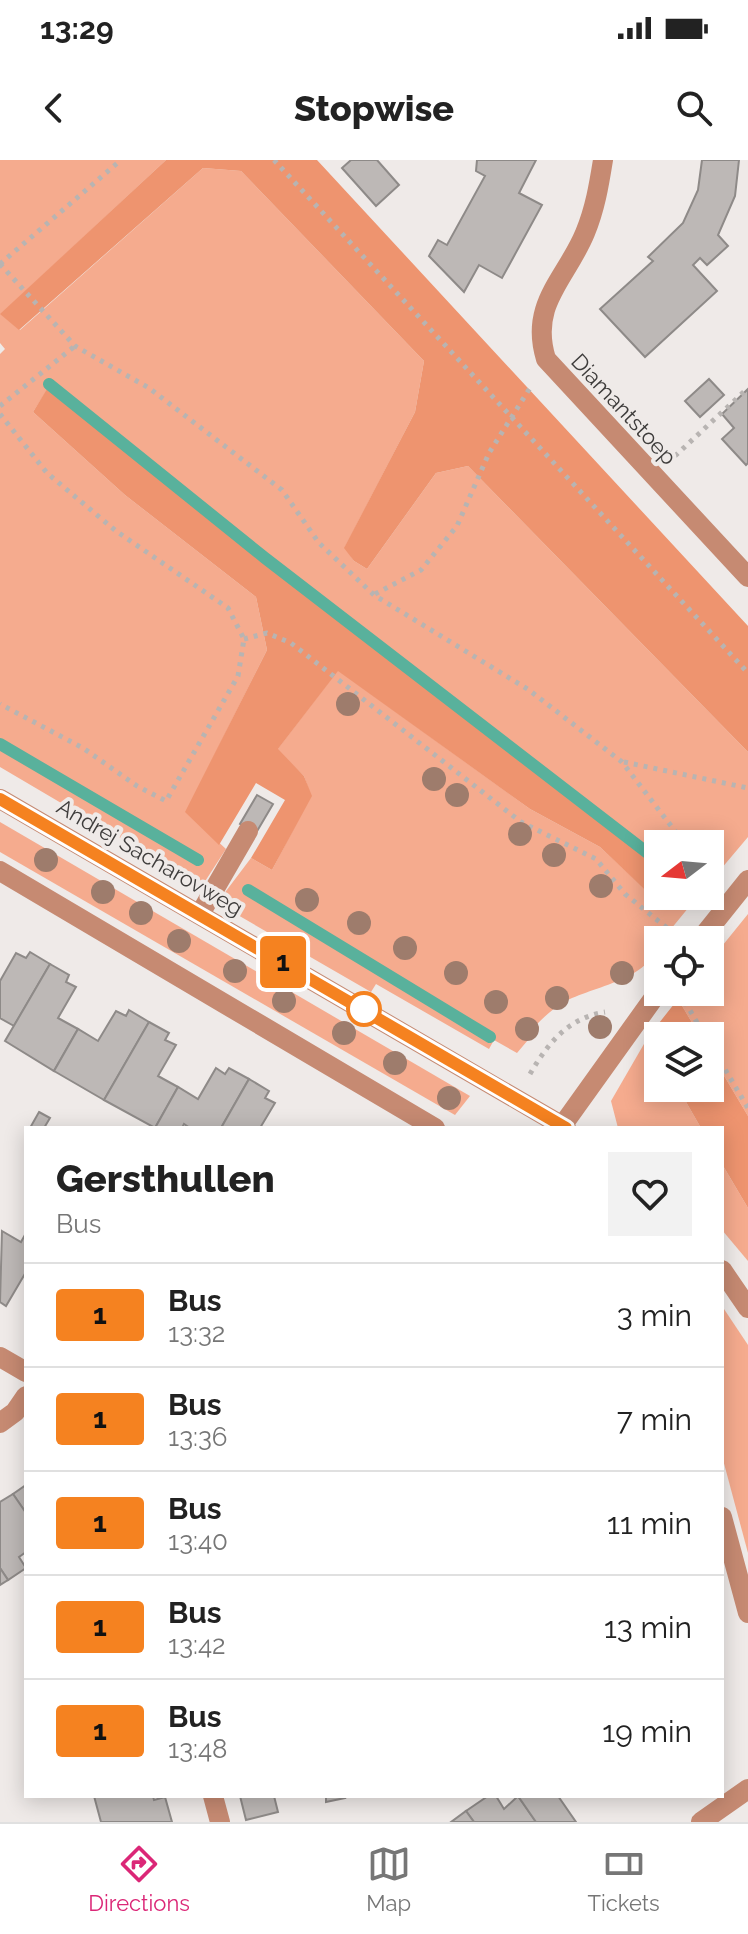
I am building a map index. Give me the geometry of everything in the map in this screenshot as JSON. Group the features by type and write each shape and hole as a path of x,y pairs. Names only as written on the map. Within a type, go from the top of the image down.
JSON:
{"street":[{"name":"Diamantstoep","path":"603,160 598,195 585,234 541,318 540,339 546,359 748,577"},
{"name":"Andrej Sacharovweg","path":"0,799 562,1126"},
{"path":"200,914 248,831"},
{"path":"0,871 432,1126"},
{"path":"711,926 748,880"},
{"path":"565,1126 647,1006"},
{"path":"724,1273 748,1308"},
{"path":"0,1357 24,1371"},
{"path":"0,1423 15,1412 24,1399"},
{"path":"724,1524 748,1613"},
{"path":"701,1822 748,1789"},
{"path":"214,1798 220,1822"}],"path":[{"path":"121,160 0,264 75,346 149,388 282,490 319,543 374,595 529,690 622,762 674,830"},
{"path":"274,160 748,673"},
{"path":"0,406 75,346"},
{"path":"653,476 748,388"},
{"path":"374,595 421,570 457,526 489,453 522,404"},
{"path":"0,414 47,473 116,531 228,608 244,639 238,676 166,801 137,786 83,748 0,704"},
{"path":"244,639 267,633 291,643 521,822 596,859 625,894 665,926"},
{"path":"622,762 748,788"},
{"path":"526,1081 547,1045 568,1027 602,1012 638,1018"},
{"path":"724,1068 748,1108"}],"shaded area":[{"path":"0,160 166,160 1,314 20,330 203,168 241,171 424,361 415,412 345,547 354,561 367,569 436,473 468,466 748,752 748,837 724,865 724,830 644,830 644,852 323,609 47,390 33,412 125,495 256,597 267,650 186,812 226,849 202,886 0,767 0,354 5,349 0,343"},
{"path":"166,160 317,160 748,626 748,752 468,466 436,473 367,569 354,561 344,548 415,412 424,361 241,171 203,168 19,330 0,314"},
{"path":"47,389 323,609 644,852 644,889 600,847 530,809 338,671 278,749 304,776 312,796 272,870 251,858 285,800 256,783 219,845 185,812 267,650 256,597 125,495 33,412"},
{"path":"338,670 530,809 600,847 644,888 644,910 687,910 673,926 644,926 644,965 636,972 558,1006 537,1024 539,1027 517,1053 494,1040 489,1049 376,984 371,992 217,903 251,858 272,870 311,796 304,776 277,750"},
{"path":"0,822 470,1096 455,1115 0,852"},
{"path":"748,914 748,1116 724,1076 724,1022 692,1022 682,1006 724,1006 724,944"},
{"path":"672,1006 682,1006 692,1022 660,1022"},
{"path":"644,1044 644,1102 686,1102 700,1126 617,1126 611,1101"},
{"path":"724,1076 748,1116 748,1208 724,1167 724,1126 700,1126 686,1102 724,1102"},
{"path":"724,1167 748,1208 748,1261 724,1232"},
{"path":"724,1309 748,1345 748,1553 724,1463"}],"building":[{"path":"351,160 377,160 399,185 376,206 342,168"},
{"path":"477,160 536,160 519,193 542,205 502,278 479,265 464,292 429,256 438,240 447,245 485,176 476,171"},
{"path":"702,160 739,160 735,196 718,235 728,246 707,265 700,258 693,265 717,291 645,357 600,309 653,261 648,257 683,223 698,190"},
{"path":"709,379 724,395 700,417 685,401"},
{"path":"748,389 746,465 722,439 734,428 722,414"},
{"path":"257,795 273,804 256,833 240,824"},
{"path":"30,952 50,964 14,1026 0,1018 0,981 16,953 26,958"},
{"path":"50,964 69,975 66,982 76,987 58,1018 78,1029 54,1071 5,1041"},
{"path":"129,1010 149,1022 104,1100 54,1071 78,1029 98,1041 116,1011 126,1016"},
{"path":"149,1022 169,1033 165,1040 176,1045 158,1076 178,1087 156,1126 104,1100"},
{"path":"216,1068 225,1074 229,1068 249,1079 222,1126 156,1126 178,1087 198,1099"},
{"path":"249,1079 269,1091 265,1098 275,1103 261,1126 222,1126"},
{"path":"39,1112 50,1118 45,1126 31,1126"},
{"path":"2,1231 21,1242 24,1237 24,1275 6,1306 0,1302"},
{"path":"24,1486 24,1510 13,1494"},
{"path":"13,1494 24,1510 24,1553 19,1557 24,1569 8,1580 0,1568 0,1502"},
{"path":"0,1568 8,1580 0,1585"},
{"path":"95,1798 165,1798 172,1822 101,1822"},
{"path":"240,1798 274,1798 278,1812 246,1820"},
{"path":"485,1798 497,1798 504,1809 519,1798 536,1822 474,1822 466,1811"},
{"path":"519,1798 559,1798 576,1822 536,1822"},
{"path":"466,1811 474,1822 451,1822"}],"waterway":[{"path":"49,384 265,558 644,850"},
{"path":"0,744 198,860"},
{"path":"248,890 490,1037"}],"bus line":[{"name":"1","path":"0,799 563,1126"}]}
